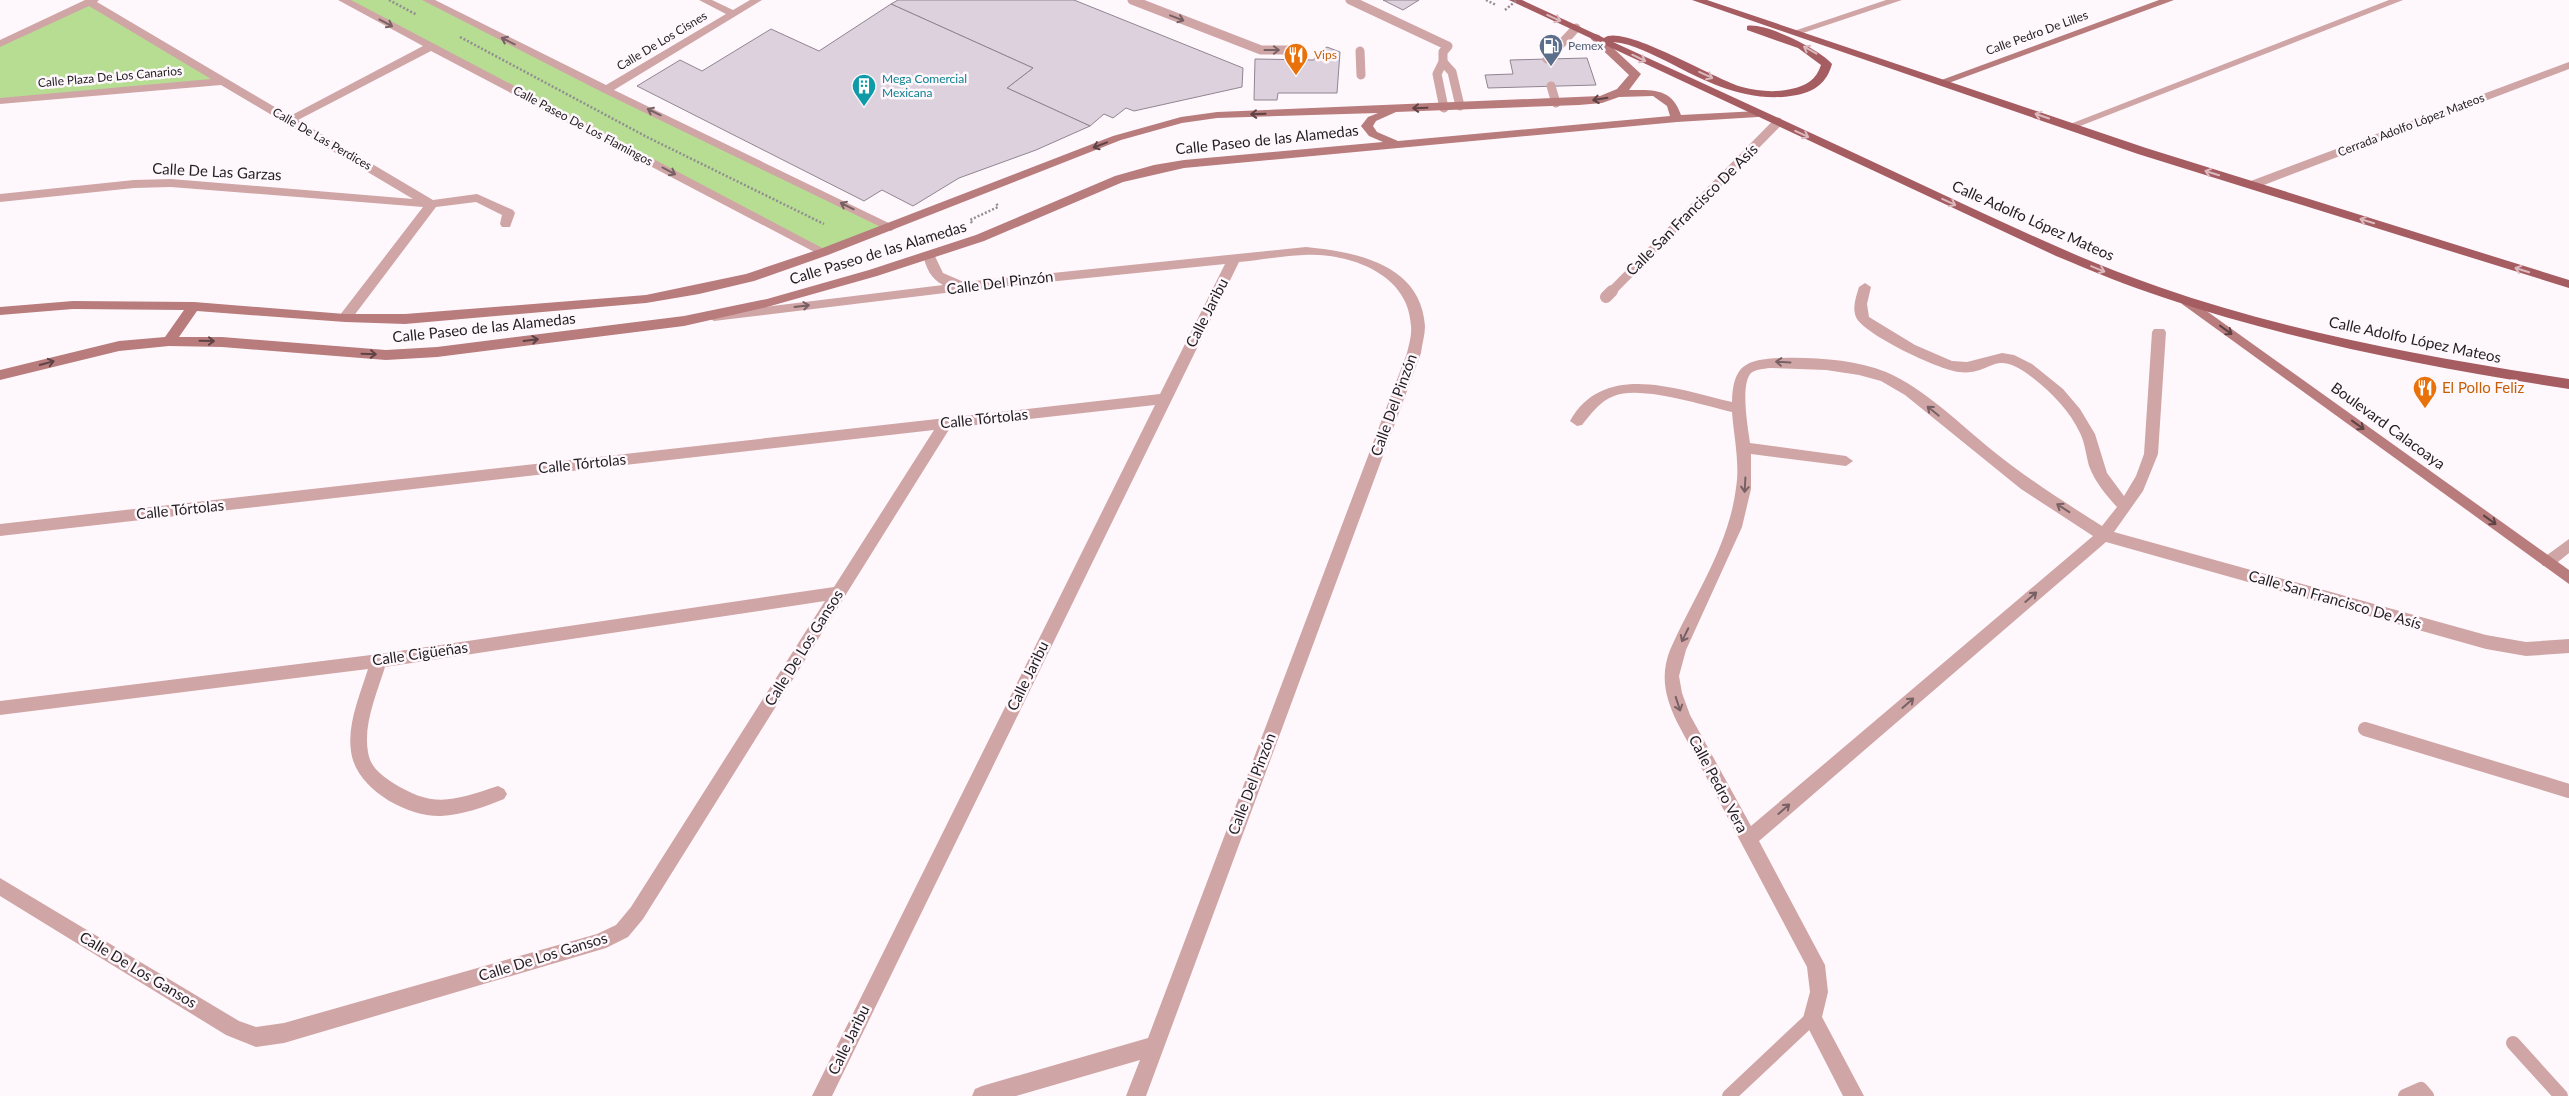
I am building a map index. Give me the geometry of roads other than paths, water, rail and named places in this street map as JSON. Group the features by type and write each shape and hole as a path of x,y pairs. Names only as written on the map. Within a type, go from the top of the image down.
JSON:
{"main road":[{"name":"Calle Adolfo López Mateos","path":"1515,0 2060,253 2130,282 2187,301 2356,346 2495,373 2569,384"},
{"path":"1595,37 1633,41 1746,92 1787,95 1812,87 1824,77 1827,64 1806,47 1732,22 1688,0"},
{"path":"1697,0 2252,185 2569,284"}],"street":[{"name":"Calle Paseo De Los Flamingos","path":"343,0 824,252"},
{"path":"428,0 606,90 891,227"},
{"path":"704,0 734,14"},
{"name":"Calle De Los Cisnes","path":"606,90 758,0"},
{"path":"1796,32 1896,0"},
{"name":"Calle Pedro De Lilles","path":"1942,82 2169,0"},
{"path":"2071,126 2398,0"},
{"path":"0,44 91,1"},
{"name":"Calle De Las Perdices","path":"91,1 432,204"},
{"path":"1595,37 1635,74 1631,84 1620,94"},
{"path":"290,120 430,47"},
{"name":"Cerrada Adolfo López Mateos","path":"2252,185 2569,65"},
{"name":"Calle Plaza De Los Canarios","path":"0,101 223,81"},
{"name":"Calle Paseo de las Alamedas","path":"0,312 73,304 194,306 345,318 405,319 460,316 646,299 699,290 749,278 891,227 1117,138 1181,120 1217,115 1556,103 1595,100 1620,94 1655,93 1672,104 1677,119"},
{"path":"1398,144 1373,134 1367,126 1372,119 1381,114 1399,109"},
{"name":"Calle Paseo de las Alamedas","path":"0,376 119,346 169,341 222,342 341,353 386,355 437,352 684,321 812,291 929,255 1010,226 1090,190 1154,169 1184,164 1398,144 1677,119 1758,114"},
{"name":"Calle De Las Garzas","path":"0,198 134,184 171,183 432,204 477,198 509,213 506,224"},
{"path":"345,318 432,204"},
{"name":"Calle Del Pinzón","path":"684,321 978,285 1306,251 1341,254 1368,260 1395,276 1411,299 1418,326 1414,352 1136,1096"},
{"path":"929,255 934,272 941,280 954,284 978,285"},
{"name":"Calle Jaribu","path":"822,1096 1235,257"},
{"path":"1865,287 1860,307 1860,314 1864,320 1942,363 1962,367 2001,357 2015,360 2026,366 2077,414 2089,435 2098,470 2109,490 2125,506"},
{"name":"Boulevard Calacoaya","path":"2187,301 2569,578"},
{"path":"169,341 194,306"},
{"path":"2104,535 2146,473 2151,454 2159,332"},
{"name":"Calle San Francisco De Asís","path":"1748,368 1762,362 1780,361 1871,372 1891,380 1910,392 2026,484 2104,535 2486,642 2526,649 2569,646"},
{"name":"Calle Pedro Vera","path":"1748,368 1741,379 1739,409 1745,448 1745,488 1741,510 1733,536 1674,657 1672,684 1683,717 1747,840 2104,535"},
{"path":"1577,420 1596,400 1611,391 1627,388 1647,389 1739,409"},
{"name":"Calle Tórtolas","path":"0,530 1164,399"},
{"name":"Calle De Los Gansos","path":"0,886 233,1028 256,1037 284,1033 600,942 622,931 637,913 946,423"},
{"path":"1745,448 1846,461"},
{"path":"2548,562 2569,545"},
{"name":"Calle Cigüeñas","path":"0,708 378,660 838,593"},
{"path":"378,660 361,721 359,741 361,761 370,776 400,797 418,806 439,810 498,794"},
{"path":"1747,840 1816,965 1819,992 1812,1018 1854,1096"},
{"path":"982,1096 1154,1046"}],"lane":[{"path":"1132,0 1261,50 1295,50"},
{"path":"1350,0 1448,46 1443,52 1444,62 1452,72 1460,106"},
{"path":"1547,59 1576,28"},
{"path":"1360,51 1361,75"},
{"path":"1444,62 1437,74 1444,108"},
{"path":"1551,86 1556,103"},
{"name":"Calle San Francisco De Asís","path":"1606,297 1778,122"},
{"path":"2365,729 2569,791"},
{"path":"1729,1096 1812,1018"},
{"path":"2513,1043 2561,1096"},
{"path":"2405,1096 2421,1089 2427,1096"}],"place":[{"name":"Pemex","path":"1551,67"},
{"name":"Vips","path":"1296,76"},
{"name":"Mega Comercial Mexicana","path":"864,107"},
{"name":"El Pollo Feliz","path":"2425,409"}]}
